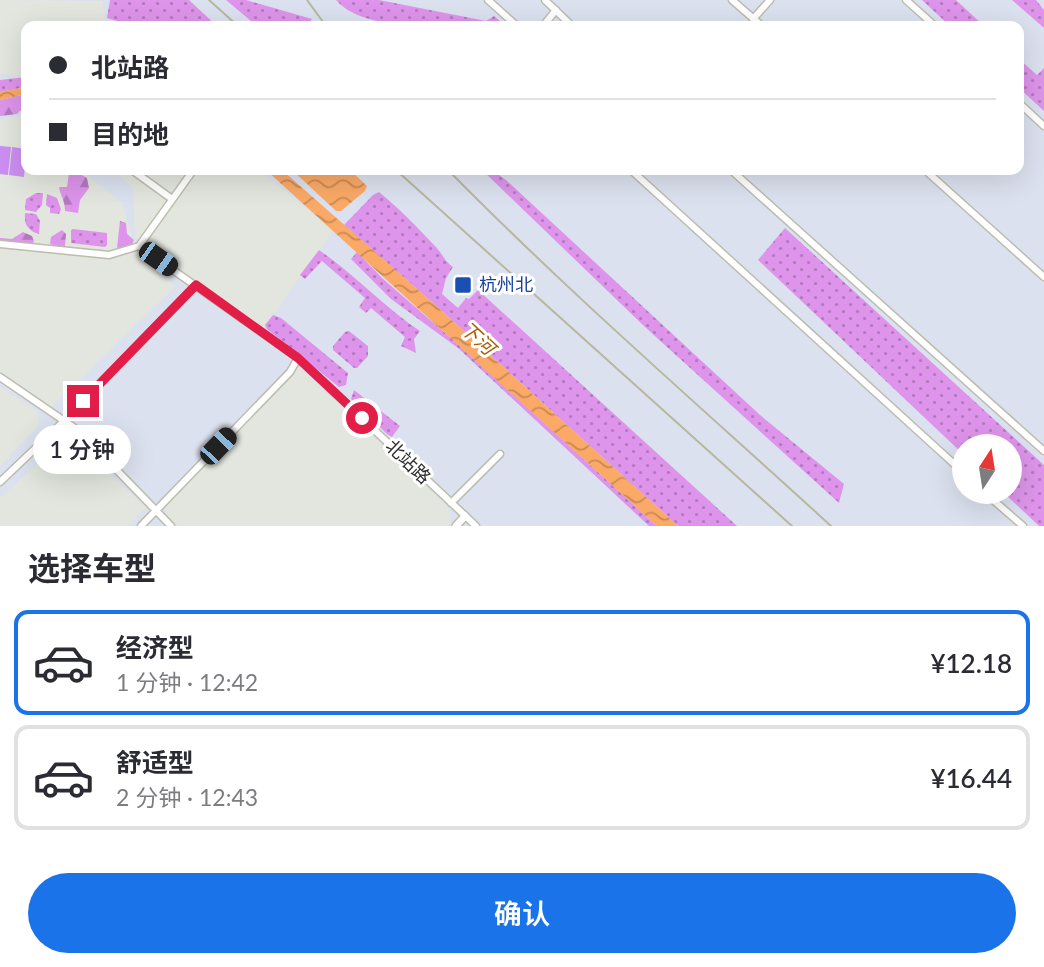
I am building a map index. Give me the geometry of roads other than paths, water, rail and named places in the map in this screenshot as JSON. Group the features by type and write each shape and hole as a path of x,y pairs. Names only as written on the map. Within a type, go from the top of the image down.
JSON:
{"street":[{"path":"488,0 511,21"},
{"path":"545,0 567,21"},
{"path":"732,0 756,21"},
{"path":"753,19 770,0"},
{"path":"906,0 929,21"},
{"path":"547,21 556,10"},
{"path":"1024,108 1044,126"},
{"path":"139,175 172,200"},
{"path":"0,244 109,255 139,246 190,175"},
{"path":"636,175 952,463"},
{"path":"737,175 1044,451"},
{"path":"931,175 1044,277"},
{"name":"北站路","path":"139,246 298,358 476,526"},
{"path":"0,482 64,421 196,285"},
{"path":"141,526 290,372 298,358"},
{"path":"0,377 79,430 171,526"},
{"path":"451,503 500,454"},
{"path":"998,504 1023,526"},
{"path":"456,526 465,516"}],"water":[{"path":"21,88 21,95 0,100 0,92"},
{"path":"271,175 288,175 678,526 657,526"},
{"path":"297,175 355,175 367,186 365,191 341,211 336,211"}],"railway":[{"path":"209,0 232,21"},
{"path":"307,0 322,21"},
{"path":"402,175 792,526"},
{"path":"453,175 589,306 831,526"}],"place":[{"name":"杭州北","path":"463,285"}],"water label":[{"name":"下河","path":"478,338"}]}
